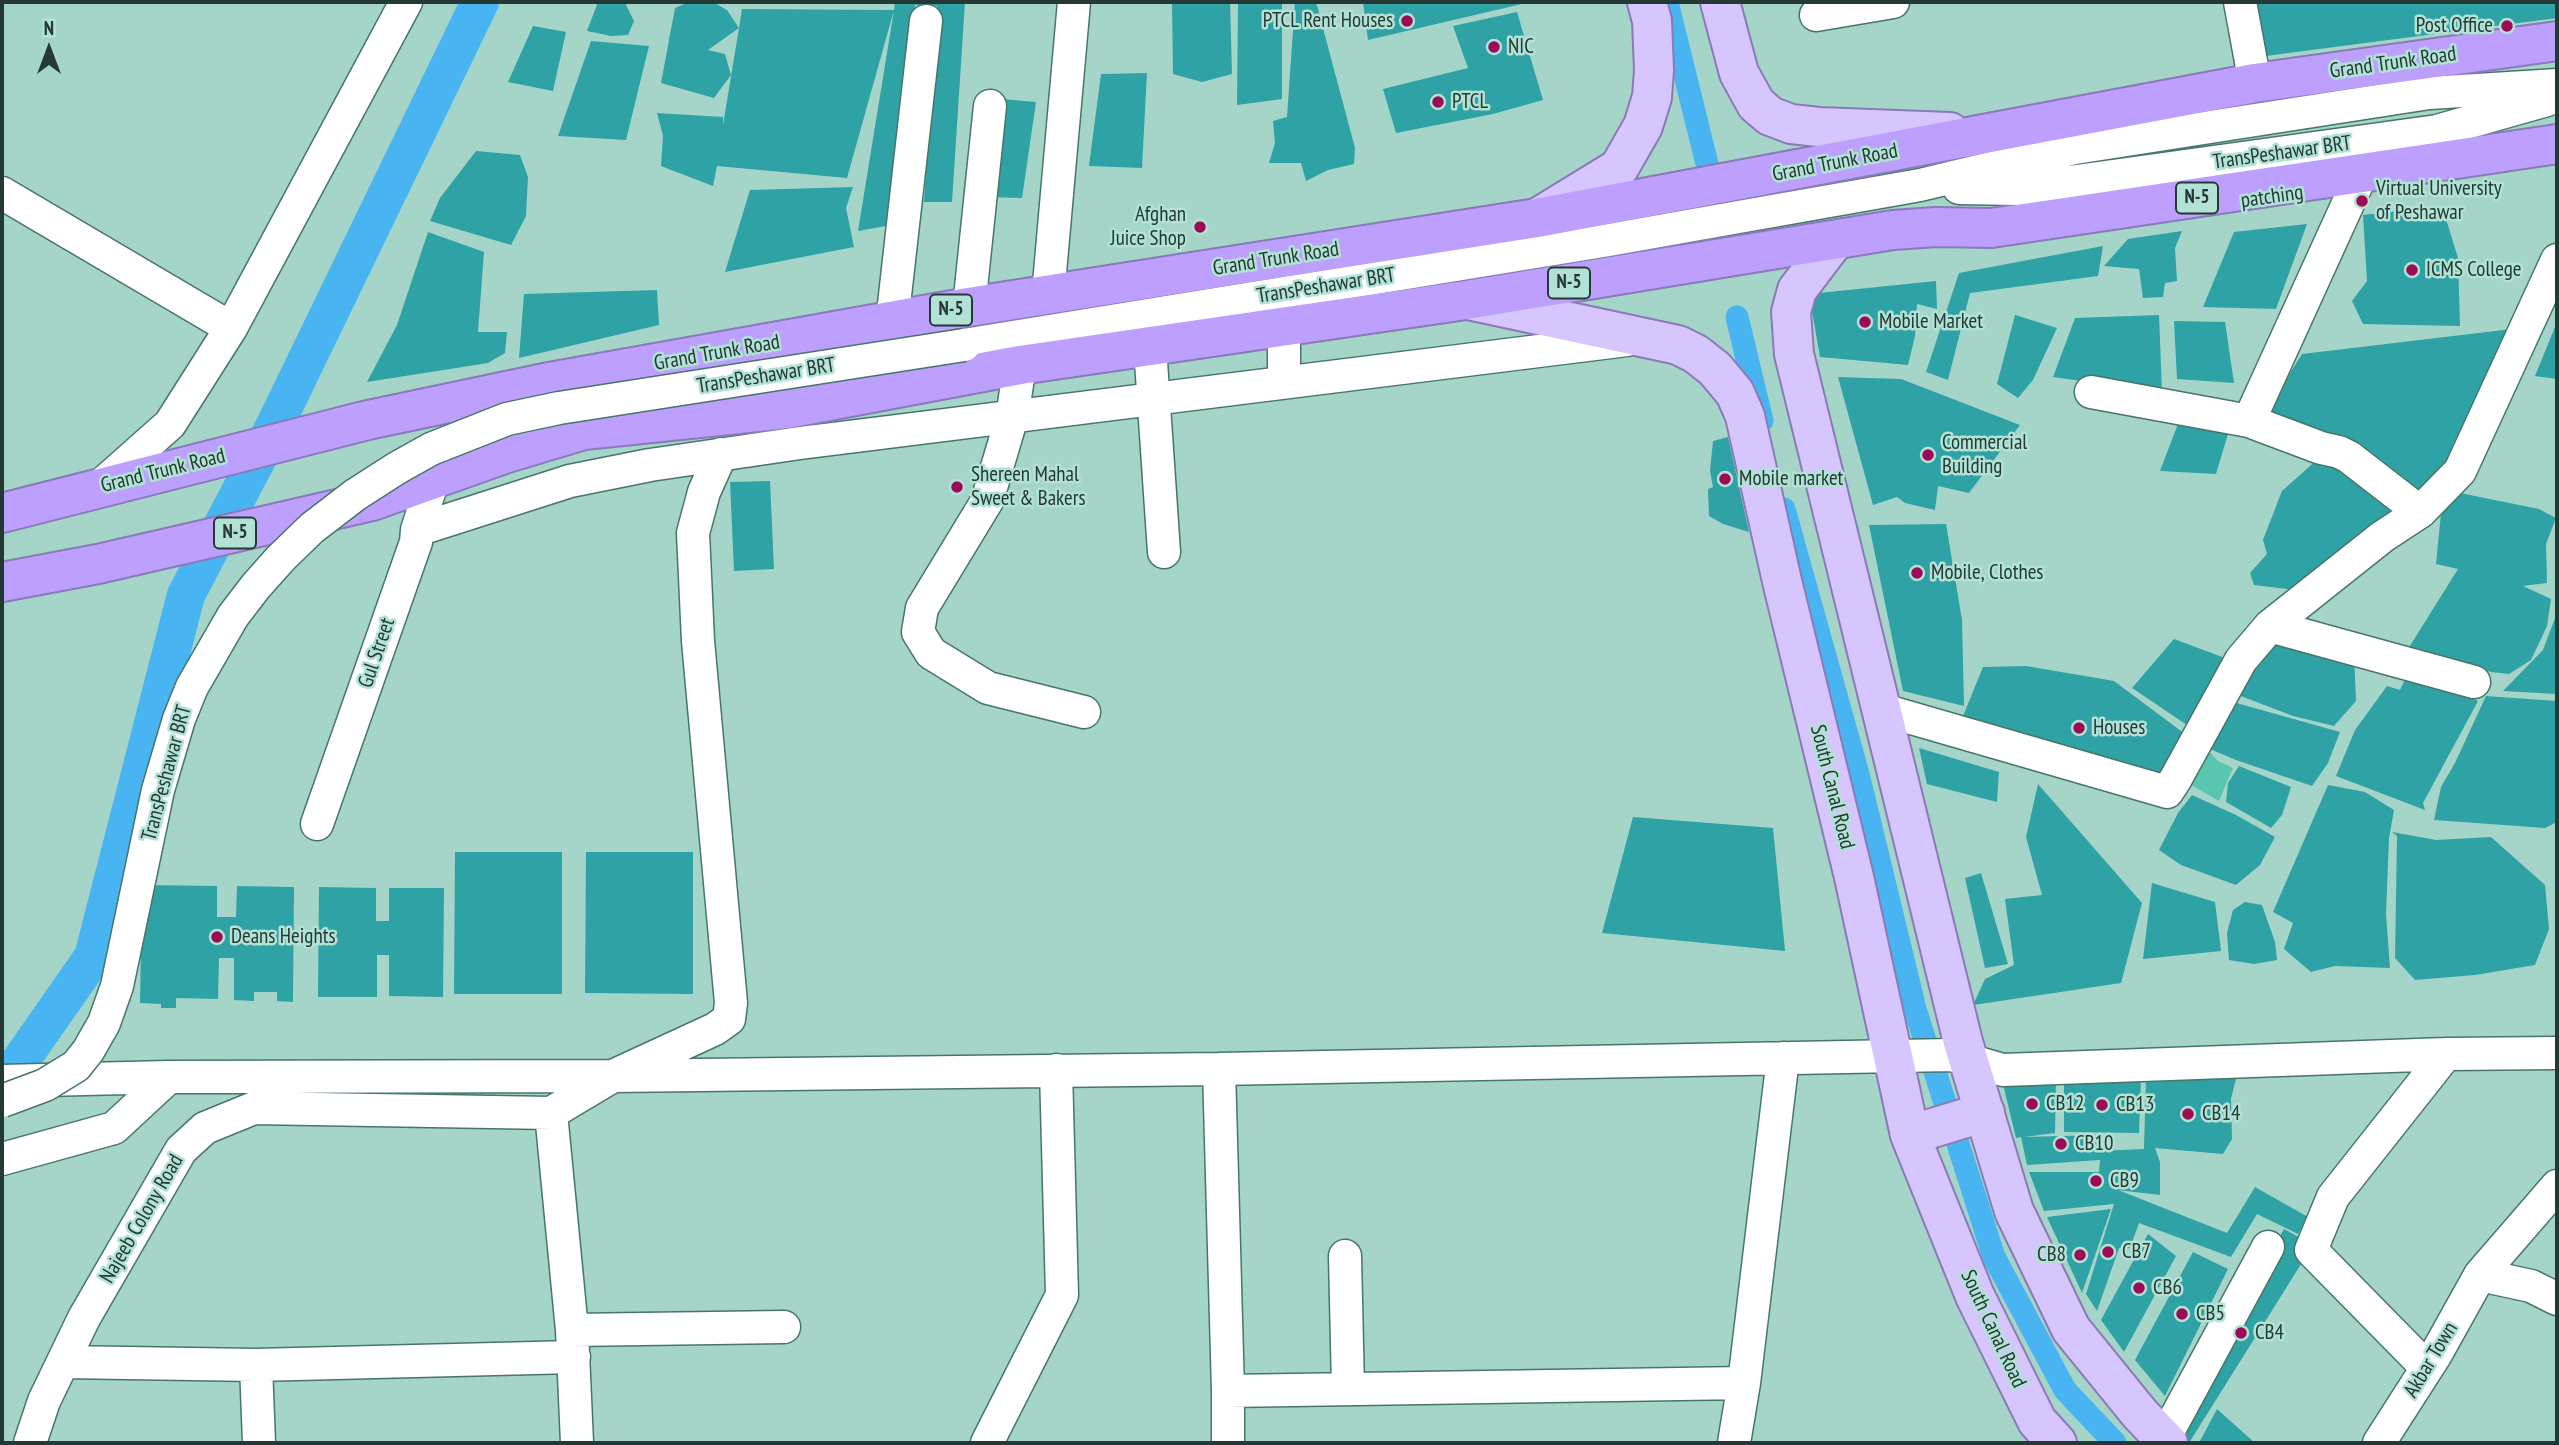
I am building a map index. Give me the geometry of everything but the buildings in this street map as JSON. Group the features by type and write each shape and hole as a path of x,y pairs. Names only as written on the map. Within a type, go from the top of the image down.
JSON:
{"highway":[{"name":"Grand Trunk Road","path":"2,513 368,420 544,383 969,307 1537,218 2255,83 2557,41"},
{"name":"N-5","path":"2,582 98,564 372,501 504,454 584,430 786,408 1020,365 1284,328 1777,250 1824,253 1893,230 1991,228 2414,172 2557,144"},
{"path":"765,344 754,352 750,360 749,371 754,381 773,382 836,372 890,389"}],"main road":[{"path":"1537,218 1619,169 1643,126 1652,97 1654,70 1652,21 1647,2"},
{"path":"1720,2 1743,81 1756,104 1770,116 1791,124 1819,127 1988,134"},
{"path":"1824,253 1797,290 1791,312 1794,354 1880,709 1959,1057 1982,1113 2014,1211 2071,1329 2140,1414 2166,1441"},
{"name":"South Canal Road","path":"1466,300 1678,345 1716,369 1735,393 1745,416 1912,1134 1975,1296 2038,1421 2057,1443"},
{"path":"1912,1134 1982,1113"}],"street":[{"path":"108,485 170,424 231,328 407,2"},
{"path":"1048,295 1074,2"},
{"path":"1816,15 1893,2"},
{"path":"2240,2 2255,83"},
{"path":"892,322 926,21"},
{"name":"TransPeshawar BRT","path":"2,1101 45,1085 76,1066 104,1023 117,986 158,789 179,719 192,687 233,617 281,558 313,528 355,495 431,449 508,419 559,408 1590,243 1920,185 2075,148 2429,93 2557,85"},
{"name":"TransPeshawar BRT","path":"1920,185 2032,188 2437,131 2557,98"},
{"path":"969,307 990,106"},
{"name":"patching","path":"1993,235 2356,186 2414,172 2557,158"},
{"path":"2249,421 2356,186"},
{"path":"2,193 231,328"},
{"path":"1880,709 2167,792 2241,660 2270,626 2382,537 2420,512 2460,471 2557,260"},
{"path":"1284,328 1284,382"},
{"path":"417,530 570,481 650,465 800,443 1649,337"},
{"path":"1150,347 1164,552"},
{"path":"1020,365 1012,416 987,501 922,608 918,632 931,653 988,688 1084,712"},
{"path":"800,443 841,422 890,389"},
{"path":"2091,392 2249,421 2349,457 2420,512"},
{"path":"577,1443 573,1343 551,1113 613,1076 715,1029 729,1019 731,1003 698,640 694,533 704,492 721,454"},
{"name":"Gul Street","path":"317,824 416,542 417,530 433,480"},
{"path":"2270,626 2474,682"},
{"path":"2427,1368 2311,1250 2333,1197 2446,1054"},
{"path":"2,1081 156,1077 613,1076 1219,1069 1894,1057 1959,1057 2003,1070 2446,1054 2557,1054"},
{"path":"1734,1443 1744,1383 1783,1058"},
{"path":"1219,1069 1228,1443"},
{"path":"987,1443 1062,1295 1056,1070"},
{"path":"2,1159 114,1128 156,1077"},
{"name":"Najeeb Colony Road","path":"30,1443 44,1401 84,1318 181,1150 205,1128 254,1108 551,1113"},
{"name":"Akbar Town","path":"2379,1443 2427,1368 2480,1275 2557,1186"},
{"path":"2166,1441 2268,1247"},
{"path":"1345,1256 1348,1389"},
{"path":"2480,1275 2531,1286 2557,1299"},
{"path":"63,1362 256,1365 784,1327"},
{"path":"256,1365 259,1443"},
{"path":"1228,1391 1744,1383"}],"green space":[{"path":"2205,747 2218,761 2233,768 2219,801 2188,783"}],"waterway":[{"path":"2,1087 93,957 186,595 276,423 480,2"},
{"path":"1667,2 1709,172"},
{"path":"1737,317 1762,421"},
{"path":"1784,509 1858,774 1915,1009 1994,1257 2065,1390 2115,1443"}],"place":[{"name":"PTCL Rent Houses","path":"1407,21"},
{"name":"Post Office","path":"2507,26"},
{"name":"NIC","path":"1494,47"},
{"name":"PTCL","path":"1438,102"},
{"name":"Virtual University of Peshawar","path":"2362,201"},
{"name":"Afghan Juice Shop","path":"1200,227"},
{"name":"ICMS College","path":"2412,270"},
{"name":"Mobile Market","path":"1865,322"},
{"name":"Commercial Building","path":"1928,455"},
{"name":"Mobile market","path":"1725,479"},
{"name":"Shereen Mahal Sweet & Bakers","path":"957,487"},
{"name":"Mobile, Clothes","path":"1917,573"},
{"name":"Houses","path":"2079,728"},
{"name":"Deans Heights","path":"217,937"},
{"name":"CB12","path":"2032,1104"},
{"name":"CB13","path":"2102,1105"},
{"name":"CB14","path":"2188,1114"},
{"name":"CB10","path":"2061,1144"},
{"name":"CB9","path":"2096,1181"},
{"name":"CB7","path":"2108,1252"},
{"name":"CB8","path":"2080,1255"},
{"name":"CB6","path":"2139,1288"},
{"name":"CB5","path":"2182,1314"},
{"name":"CB4","path":"2241,1333"}]}
